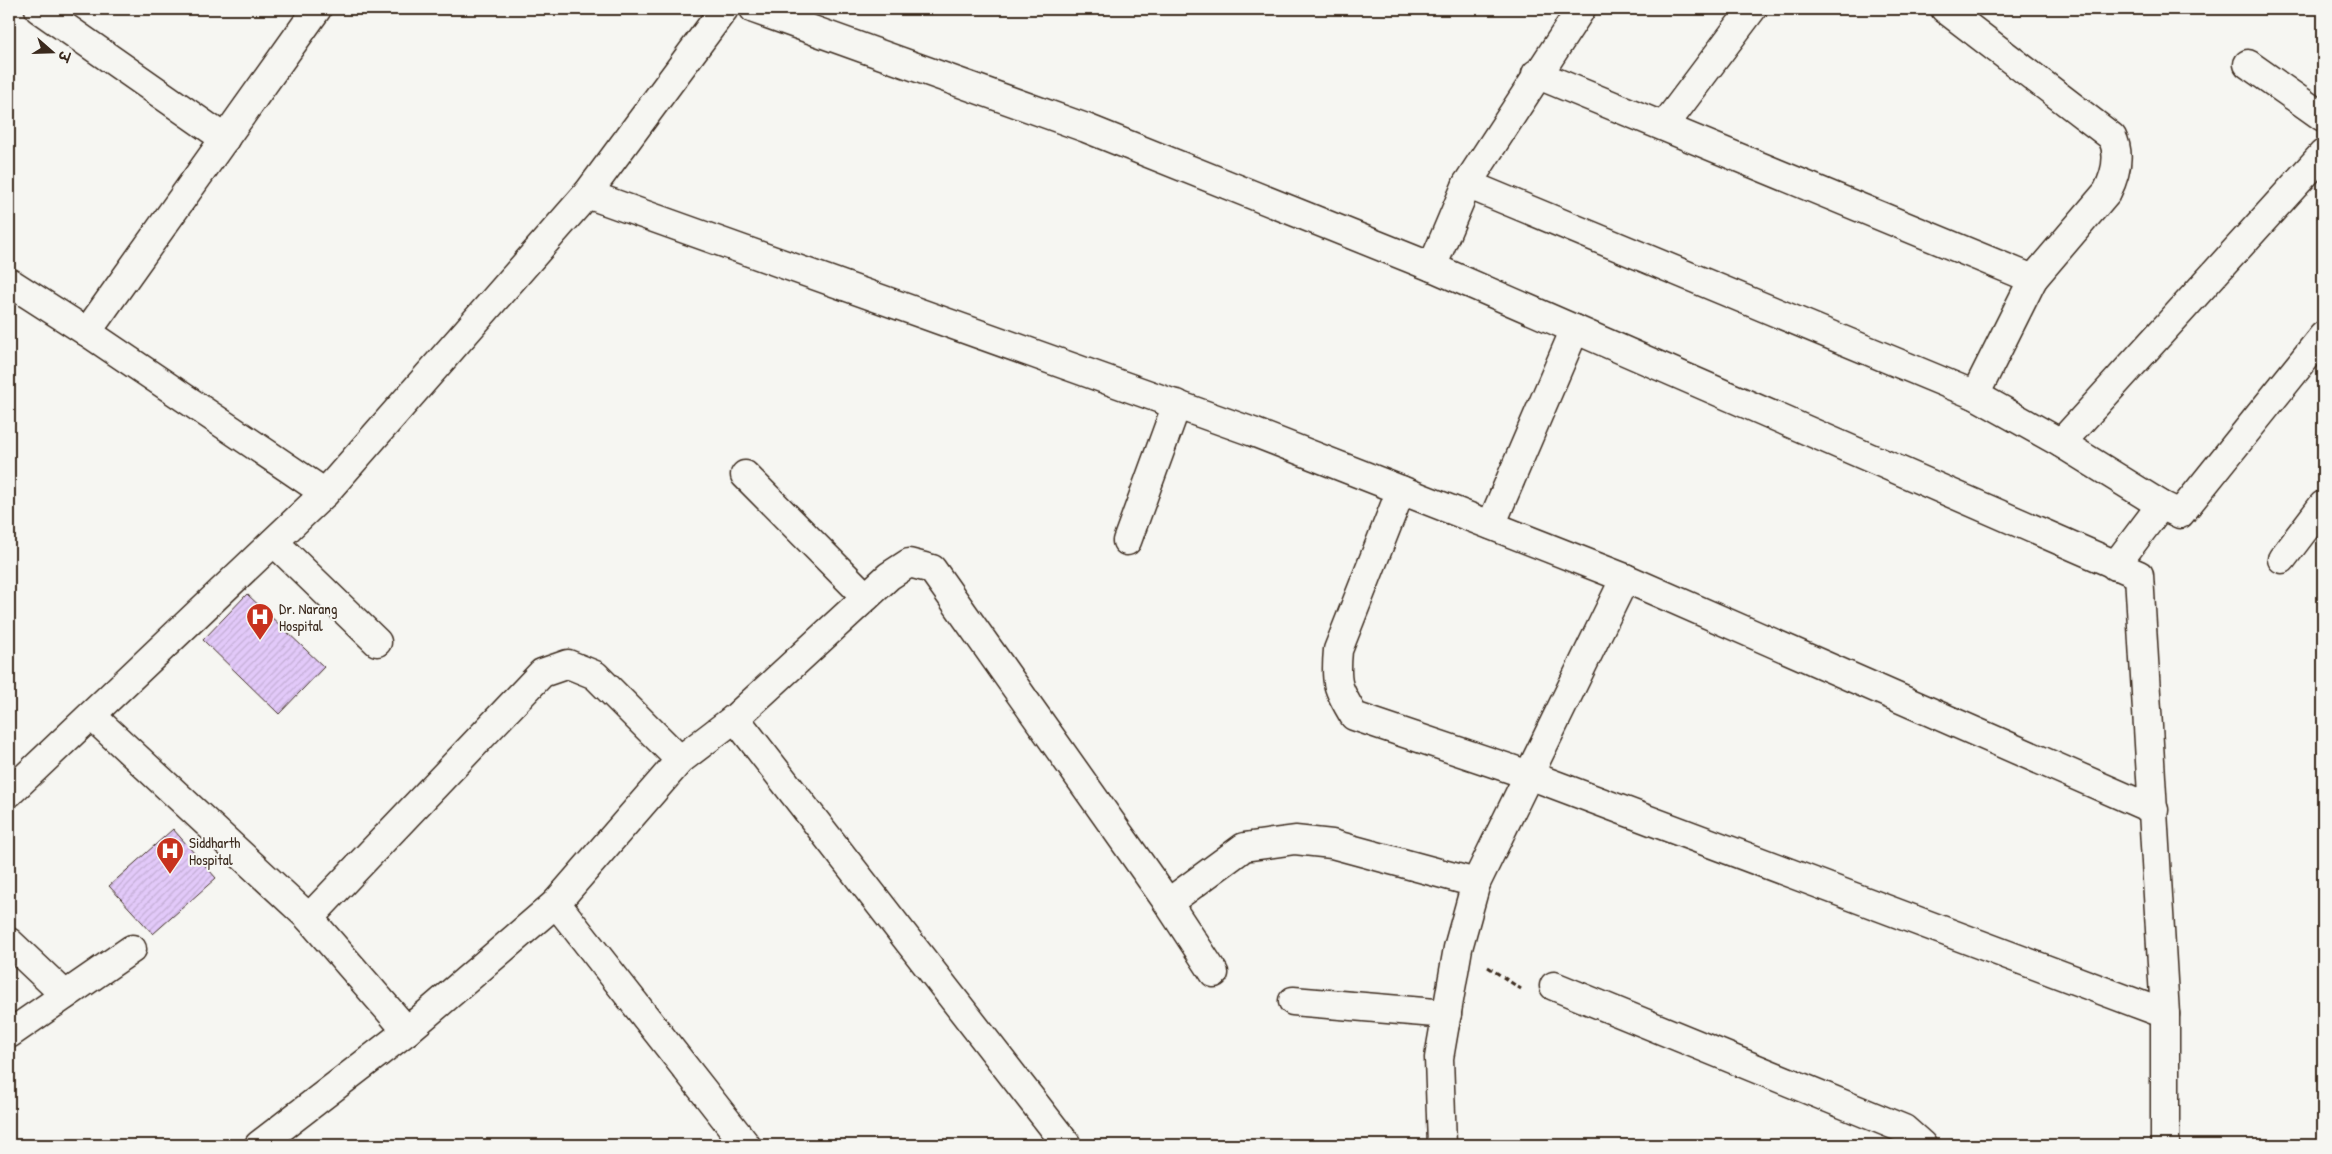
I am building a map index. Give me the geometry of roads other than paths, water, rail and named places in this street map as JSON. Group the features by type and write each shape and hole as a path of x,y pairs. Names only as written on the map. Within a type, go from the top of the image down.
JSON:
{"street":[{"path":"39,9 225,139"},
{"path":"87,332 317,9"},
{"path":"9,793 325,493 587,194 724,9"},
{"path":"754,9 1086,128 1432,267 2139,575 2165,1014 2165,1145"},
{"path":"1432,267 1466,184 1536,74 1581,9"},
{"path":"1664,126 1752,9"},
{"path":"1945,9 2112,137 2118,148 2115,178 2107,192 2032,279 1975,395"},
{"path":"2248,64 2323,117"},
{"path":"1536,74 2032,279"},
{"path":"2060,443 2323,154"},
{"path":"1466,184 1975,395 2060,443 2161,505 2180,514 2323,336"},
{"path":"587,194 1177,404 1491,525 1625,578 2154,810"},
{"path":"9,282 87,332 325,493"},
{"path":"1491,525 1575,330"},
{"path":"1127,541 1177,404"},
{"path":"746,475 866,598"},
{"path":"1401,490 1338,650 1336,674 1338,691 1354,716 1529,776 2165,1014"},
{"path":"2115,566 2161,505"},
{"path":"2282,559 2323,505"},
{"path":"274,542 377,642"},
{"path":"260,1145 407,1031 556,903 680,760 735,718 889,576 909,563 932,569 1168,903 1214,972"},
{"path":"1442,1145 1439,1058 1458,948 1476,883 1625,578"},
{"path":"309,918 542,673 568,664 595,676 680,760"},
{"path":"92,716 309,918 407,1031"},
{"path":"735,718 1067,1145"},
{"path":"1168,903 1244,847 1295,840 1332,844 1476,883"},
{"path":"556,903 746,1145"},
{"path":"9,942 65,995"},
{"path":"9,1034 132,949"},
{"path":"1554,986 1904,1130 1922,1145"},
{"path":"1293,1001 1447,1014"}],"place":[{"name":"Dr. Narang Hospital","path":"260,641"},
{"name":"Siddharth Hospital","path":"170,875"}]}
